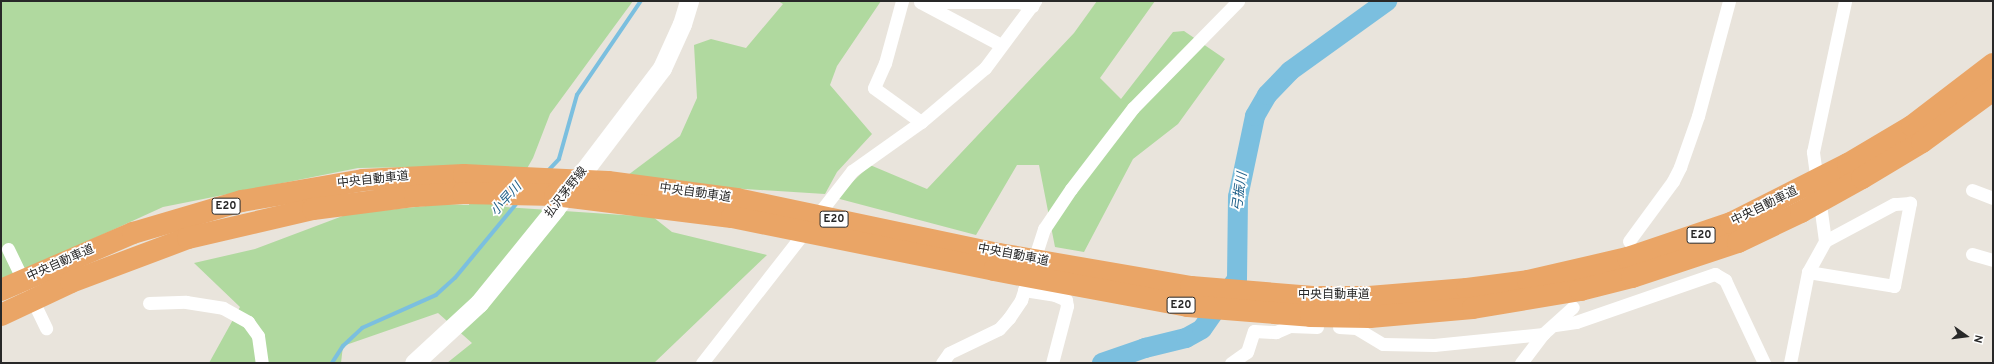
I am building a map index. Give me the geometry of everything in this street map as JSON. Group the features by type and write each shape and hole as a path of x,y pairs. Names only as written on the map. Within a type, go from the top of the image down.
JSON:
{"highway":[{"name":"中央自動車道","path":"1370,307 1528,281 1628,258 1679,243 1770,205 1848,164 1912,126 1993,64"},
{"name":"中央自動車道","path":"1,290 133,233 242,202 363,180 464,184 555,195 666,199 737,199 996,262 1191,287 1306,297 1370,307 1473,308 1580,290 1640,275 1738,242 1801,212 1862,178 1922,142 1993,90"},
{"name":"中央自動車道","path":"1,315 70,282 188,238 313,209 415,196 464,184"}],"main road":[{"name":"払沢茅野線","path":"414,363 479,303 653,80 662,68 682,24 689,1"}],"street":[{"path":"902,1 885,64 874,88 921,122"},
{"path":"918,1 1002,45"},
{"path":"918,1 1033,3"},
{"path":"942,363 949,353 999,329 1021,300 1044,229 1072,189 1133,108 1238,1"},
{"path":"1629,241 1673,181 1680,167 1698,116 1729,1"},
{"path":"1790,363 1808,272 1825,241 1813,152 1845,1"},
{"path":"702,363 786,253 852,171 921,122 985,68 1033,3"},
{"path":"1972,190 1993,198"},
{"path":"1808,272 1894,286 1910,203 1894,204 1825,241"},
{"path":"10,253 46,328"},
{"path":"1972,254 1993,260"},
{"path":"1556,325 1576,322 1716,274 1725,280 1764,363"},
{"path":"1024,290 1055,295 1066,300 1067,306 1052,363"},
{"path":"149,303 186,302 223,308 248,322 258,336 262,363"},
{"path":"1521,363 1544,334 1556,325 1573,306"},
{"path":"1231,363 1247,352 1254,331 1276,332 1290,326 1356,328 1383,344 1434,345 1544,334"}],"green space":[{"path":"1,1 633,1 550,114 533,158 505,207 653,217 672,232 767,255 654,363 447,363 472,343 438,313 343,346 341,363 209,363 240,307 194,263 255,249 348,214 445,204 469,205 475,166 358,168 163,207 1,281"},
{"path":"778,1 881,1 837,66 830,85 872,134 837,172 825,194 620,181 680,136 697,98 694,45 711,39 746,48 783,4"},
{"path":"1097,1 1155,1 1100,78 1121,99 1173,32 1184,31 1225,59 1178,124 1133,159 1084,252 1055,247 1039,165 1017,165 976,235 836,198 870,165 927,189 1074,33"}],"waterway":[{"name":"小早川","path":"548,171 559,159 577,95 641,1"},
{"name":"弓振川","path":"1102,363 1145,348 1186,338 1202,329 1237,279 1238,197 1255,116 1267,95 1290,71 1387,1"},
{"name":"小早川","path":"332,363 343,346 362,328 436,295 455,278 517,203"}]}
